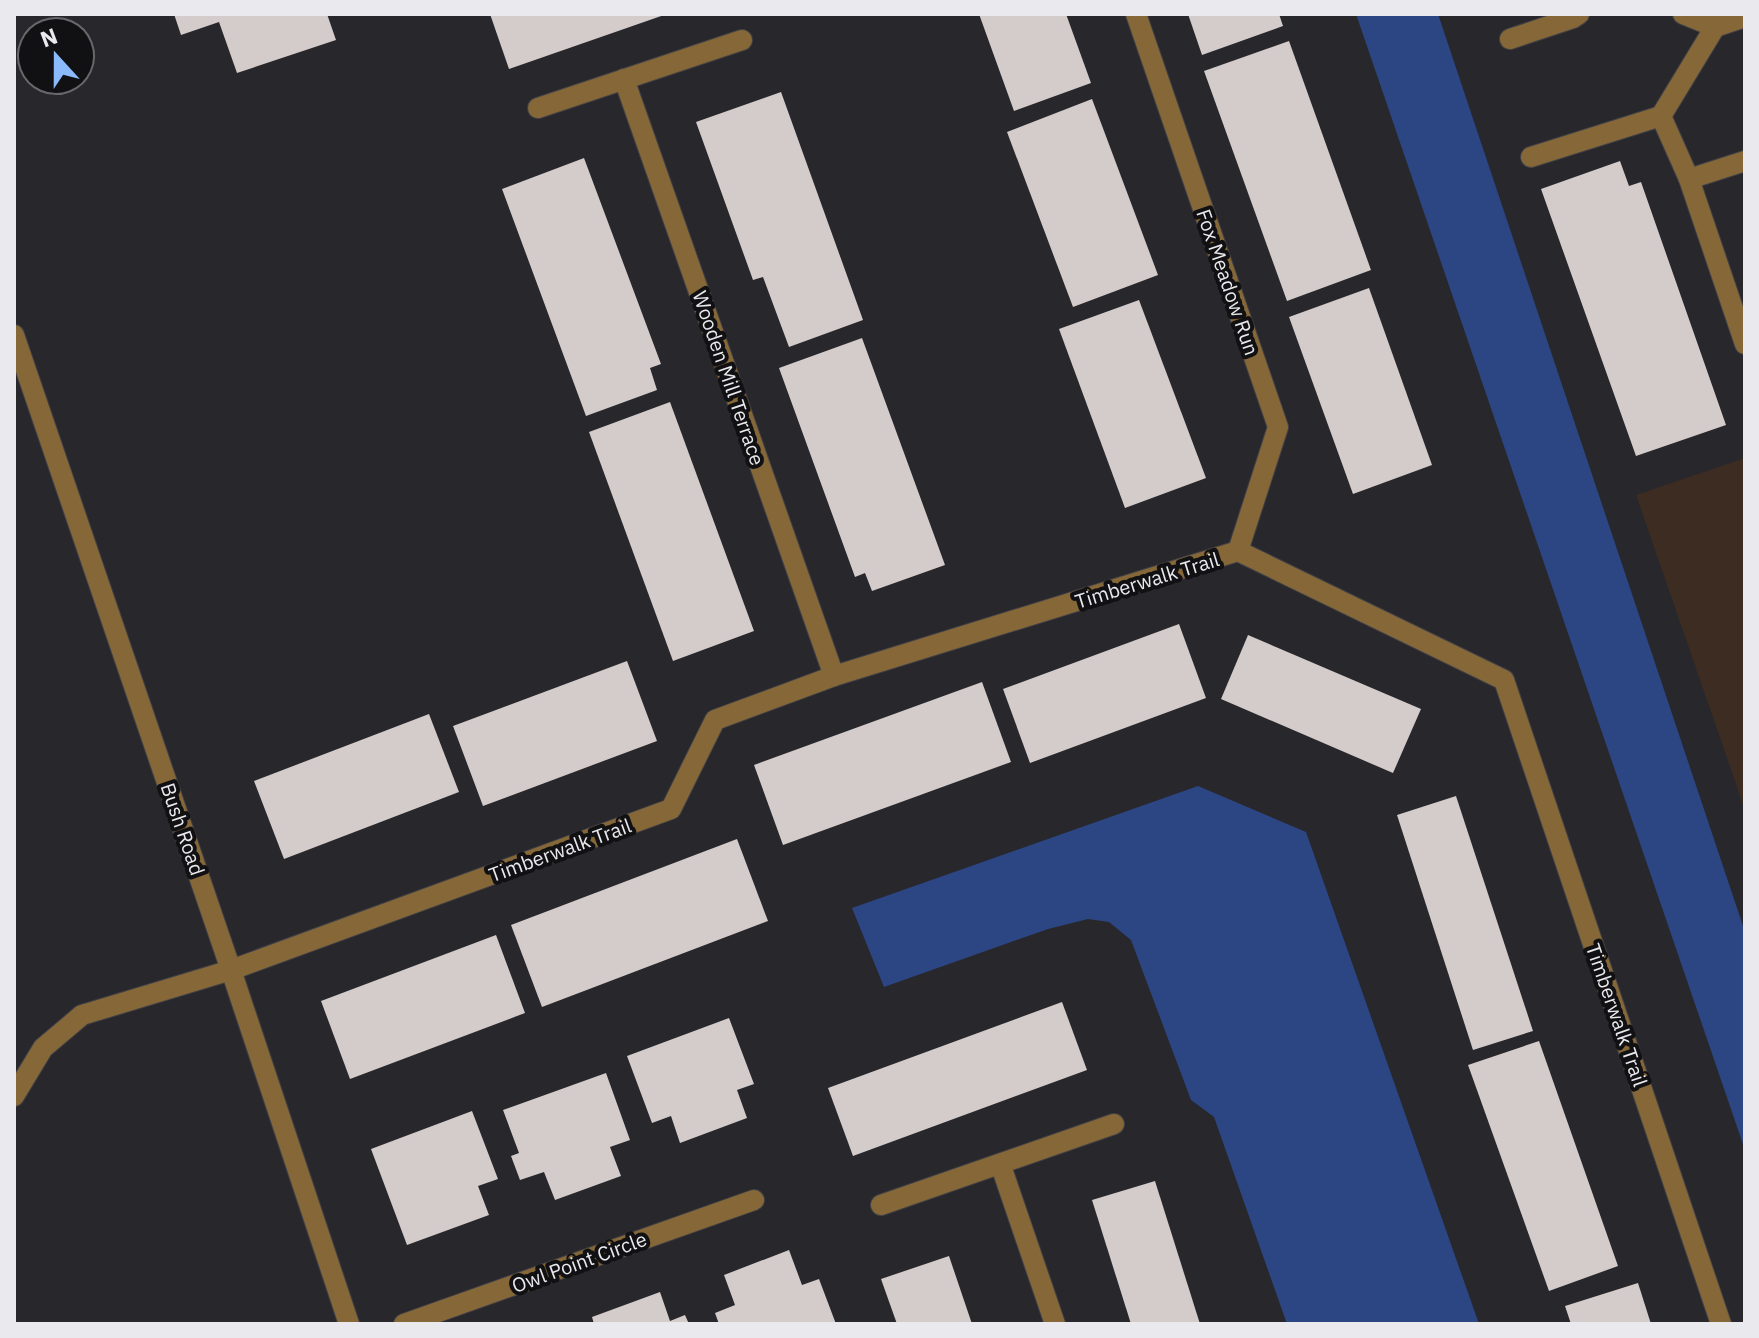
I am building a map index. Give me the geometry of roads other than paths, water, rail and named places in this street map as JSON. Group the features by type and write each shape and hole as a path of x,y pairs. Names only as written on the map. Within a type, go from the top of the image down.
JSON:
{"street":[{"name":"Fox Meadow Run","path":"1136,14 1278,427 1238,551"},
{"path":"1510,39 1579,14"},
{"path":"1683,14 1715,27"},
{"path":"1531,157 1661,116 1715,27 1745,17"},
{"path":"538,108 742,40"},
{"name":"Wooden Mill Terrace","path":"624,79 834,676"},
{"path":"1661,116 1689,179 1745,344"},
{"path":"1689,179 1745,161"},
{"name":"Bush Road","path":"14,335 349,1324"},
{"name":"Timberwalk Trail","path":"14,1096 43,1048 82,1015 231,970 671,809 715,720 834,676 1238,551 1504,680 1721,1324"},
{"path":"881,1205 1001,1166 1114,1124"},
{"path":"1001,1166 1055,1324"},
{"name":"Owl Point Circle","path":"404,1324 754,1200"}],"water":[{"path":"1356,14 1438,14 1745,932 1745,1150"},
{"path":"1198,786 1306,832 1479,1324 1287,1324 1214,1117 1191,1100 1131,940 1109,922 1088,919 1048,929 884,987 852,908"}]}
